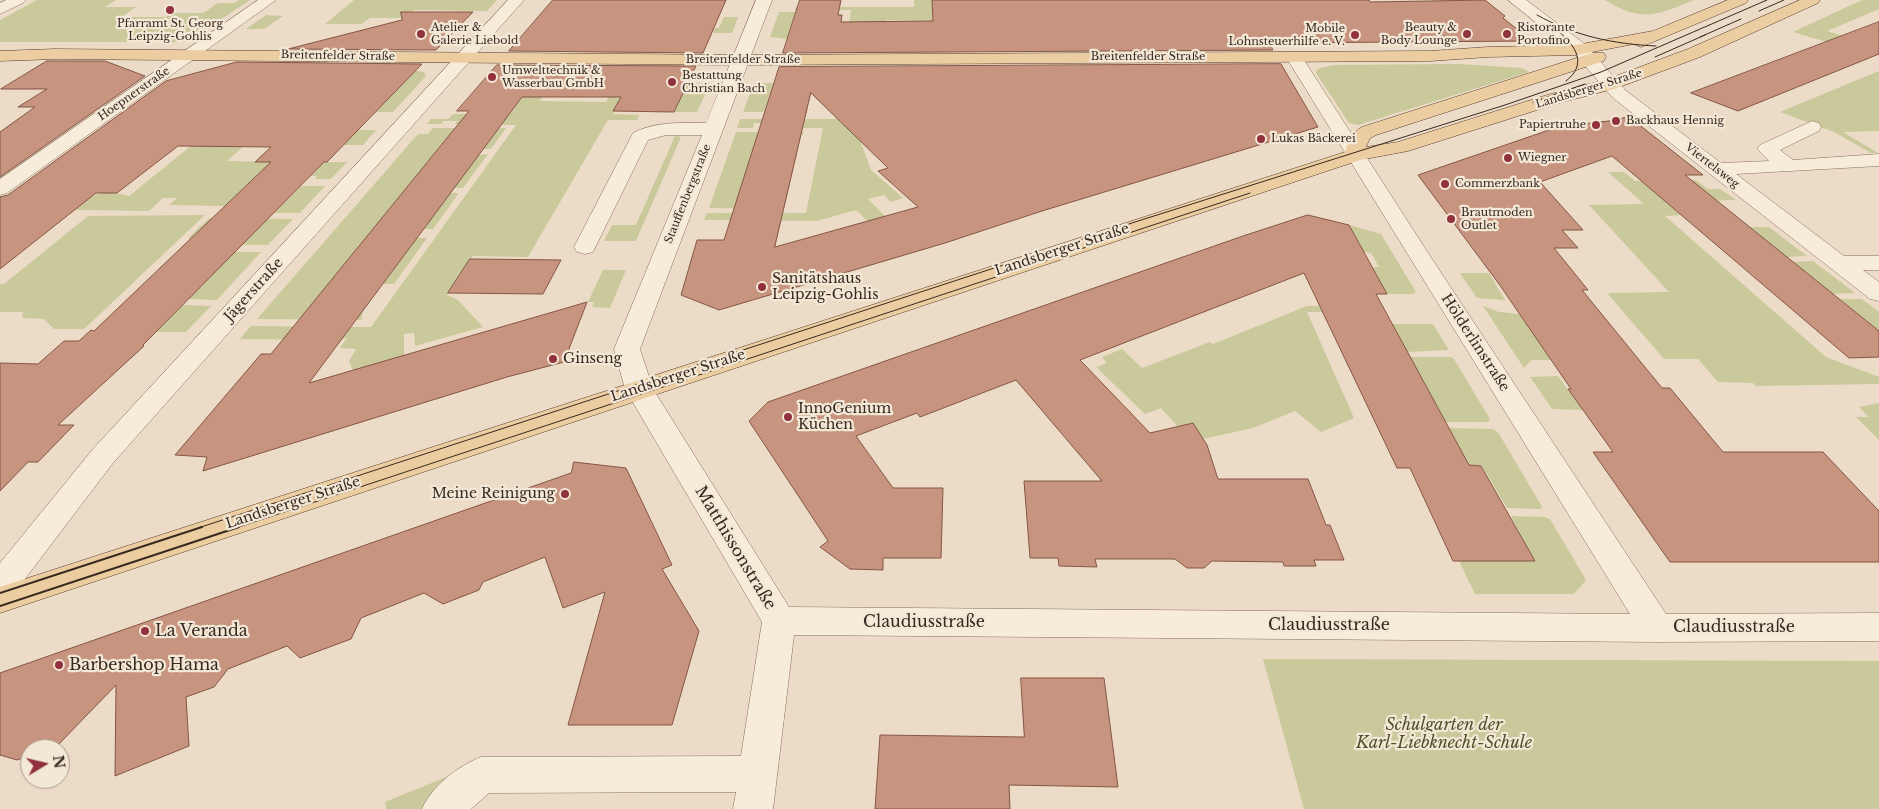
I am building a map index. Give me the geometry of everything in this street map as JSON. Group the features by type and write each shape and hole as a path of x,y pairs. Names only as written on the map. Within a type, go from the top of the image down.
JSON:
{"main road":[{"path":"1589,59 1658,35 1742,0"},
{"name":"Landsberger Straße","path":"0,600 1356,155 1401,147 1553,99 1611,84 1659,67 1813,0"},
{"name":"Breitenfelder Straße","path":"0,48 49,51 55,54"},
{"name":"Breitenfelder Straße","path":"0,56 191,54 740,60 1430,56 1488,52 1589,59"},
{"name":"Breitenfelder Straße","path":"1430,56 1569,67 1589,59"},
{"path":"1589,59 1659,67"},
{"name":"Landsberger Straße","path":"1356,155 1355,152 1361,134 1569,67"}],"street":[{"path":"0,9 18,0"},
{"name":"Hoepnerstraße","path":"0,189 268,0"},
{"name":"Jägerstraße","path":"0,587 103,456 516,0"},
{"name":"Stauffenbergstraße","path":"639,389 627,348 764,0"},
{"name":"Viertelsweg","path":"1516,0 1554,28 1589,59 1624,99 1879,294"},
{"name":"Hölderlinstraße","path":"1294,57 1657,628"},
{"path":"1788,166 1767,149 1812,126"},
{"path":"585,247 640,137 657,131 714,129"},
{"path":"1717,169 1879,160"},
{"path":"1838,262 1879,263"},
{"name":"Matthissonstraße","path":"639,389 779,621 756,791"},
{"name":"Claudiusstraße","path":"779,621 1657,628 1879,627"},
{"path":"442,809 481,775 756,791"}],"green space":[{"path":"37,0 116,0 105,7 136,7 121,17 165,17 172,13 203,13 218,3 250,0 195,37 183,42 0,42 0,20"},
{"path":"354,0 497,0 487,11 414,10 405,18 370,18 362,24 325,24"},
{"path":"914,0 932,0 934,21 886,20 886,24 849,24 851,10 795,10 796,7 914,7"},
{"path":"1605,0 1694,0 1660,13 1639,14 1629,12"},
{"path":"1862,0 1879,0 1879,9 1827,31 1876,46 1873,56 1793,32"},
{"path":"779,12 796,12 787,39 770,37"},
{"path":"266,15 283,16 264,29 246,29"},
{"path":"724,17 738,17 732,33 713,33 715,28 719,28"},
{"path":"1458,64 1522,68 1529,72 1358,125 1349,123 1316,73 1317,69 1333,65"},
{"path":"413,70 424,72 426,76 393,112 376,112"},
{"path":"1879,71 1879,131 1843,132 1878,153 1871,153 1834,132 1780,112"},
{"path":"687,83 710,84 697,112 674,112"},
{"path":"754,83 773,83 764,112 743,112"},
{"path":"611,94 624,94 613,114 639,115 637,120 608,120 528,257 473,256 447,295 458,300 483,327 415,346 414,333 404,334 404,362 353,371 349,361 356,349 340,348 347,338 338,340 240,339 251,326 371,327 516,125 455,124 457,121 427,124 431,119 448,119 453,114 510,114 524,95 543,95 540,101 606,102"},
{"path":"228,116 266,126 227,161 271,162 225,206 169,205 177,198 163,198 149,211 74,210 88,199 99,194 111,193 129,196"},
{"path":"740,119 838,119 859,138 871,170 903,198 891,202 884,195 868,199 889,220 872,225 856,210 817,221 704,220 707,213 806,213 823,128 769,128 770,123 754,123 753,128 737,128"},
{"path":"433,128 506,128 491,149 482,149 494,132 452,132 307,310 363,311 361,320 257,319 418,134 428,134"},
{"path":"351,130 376,130 363,145 342,145"},
{"path":"736,132 804,132 802,135 758,135 736,205 785,205 784,209 709,208"},
{"path":"675,136 681,137 636,241 604,241 612,225 636,225"},
{"path":"488,154 463,188 454,188 478,155"},
{"path":"324,162 347,162 331,179 315,179 317,176 311,176"},
{"path":"1608,172 1624,172 1635,181 1696,180 1708,189 1720,189 1736,200 1667,202 1681,215 1665,216 1826,357 1879,377 1879,384 1756,386 1753,383 1718,382 1698,359 1664,359 1607,293 1669,292 1589,205 1644,204"},
{"path":"301,186 325,186 300,213 229,213 237,206 282,205"},
{"path":"450,193 459,193 433,229 423,229"},
{"path":"205,215 84,329 54,329 44,319 22,318 23,312 0,312 0,284 4,284 88,216"},
{"path":"209,218 293,219 268,245 242,245 188,238"},
{"path":"1349,225 1381,234 1416,292 1413,294 1387,294 1373,267 1379,267 1371,253 1364,252"},
{"path":"1750,227 1769,227 1807,256 1787,257"},
{"path":"417,238 427,238 394,284 383,284"},
{"path":"235,252 261,252 217,300 188,299"},
{"path":"1813,261 1855,293 1833,294 1793,262"},
{"path":"603,270 626,270 610,308 592,307 594,302 588,302"},
{"path":"1460,273 1489,273 1505,300 1477,298"},
{"path":"1840,299 1862,299 1879,312 1879,331"},
{"path":"182,305 211,306 186,332 156,332"},
{"path":"1307,306 1327,306 1330,312 1307,312 1354,418 1321,432 1295,411 1253,428 1203,439 1193,423 1178,427 1161,408 1145,414 1096,367 1107,363 1102,357 1122,349 1142,368 1210,342 1213,344"},
{"path":"1483,306 1499,312 1519,314 1554,360 1532,360 1524,368"},
{"path":"1392,324 1433,324 1449,350 1407,352"},
{"path":"1410,357 1451,357 1454,359 1490,419 1488,422 1445,422"},
{"path":"1558,376 1583,410 1552,409 1530,377"},
{"path":"1879,403 1879,440 1856,417 1869,417 1859,407"},
{"path":"1449,428 1492,429 1498,432 1542,507 1540,509 1507,508 1482,466 1469,465"},
{"path":"1511,516 1545,517 1550,519 1586,580 1574,594 1475,594 1459,561 1534,561"},
{"name":"Schulgarten der Karl-Liebknecht-Schule","path":"1263,659 1879,661 1879,809 1304,809"},
{"path":"466,769 432,809 386,809 385,802"}],"building":[{"path":"553,0 726,0 703,53 509,51"},
{"path":"800,0 841,0 838,15 842,15 841,22 933,21 932,0 1369,0 1370,2 1485,0 1505,16 1503,18 1532,41 1269,43 1273,50 783,53"},
{"path":"401,12 473,12 436,50 288,49 402,20"},
{"path":"1879,22 1879,54 1738,111 1691,93"},
{"path":"47,61 105,61 145,76 0,177 0,132 35,107 18,107 47,89 1,89"},
{"path":"237,62 422,64 144,346 58,425 74,425 38,462 28,462 0,491 0,363 38,364 64,341 79,341 91,330 94,331 271,162 255,162 271,147 178,146 117,193 96,193 0,269 0,197 8,195 166,81"},
{"path":"1281,64 1318,127 1042,211 945,243 719,310 681,295 697,240 724,240 779,67","holes":["811,93 888,168 878,171 918,207 775,247"]},
{"path":"497,65 696,66 674,112 613,111 621,97 522,97 309,383 587,302 564,362 507,377 203,471 207,457 175,455 261,354 271,354 469,111 457,111"},
{"path":"1628,116 1703,175 1685,175 1879,331 1879,357 1849,358 1612,156 1540,182 1583,230 1562,230 1578,248 1554,248 1588,290 1582,290 1662,388 1670,388 1723,452 1823,452 1879,511 1879,562 1670,562 1593,452 1613,452 1568,389 1571,389 1499,284 1418,175 1549,130 1573,125 1618,120"},
{"path":"1308,215 1349,225 1387,294 1376,294 1469,465 1481,466 1535,561 1453,561 1410,468 1397,468 1304,273 1080,360 1150,433 1193,423 1207,445 1218,479 1308,479 1326,525 1330,525 1344,560 1314,560 1316,566 1284,566 1283,562 1212,561 1204,568 1187,568 1175,559 1095,559 1097,567 1059,566 1058,558 1030,558 1024,481 1102,481 1016,380 920,417 917,413 856,436 893,488 943,488 941,558 883,558 883,570 850,569 820,547 828,541 749,421 768,402"},
{"path":"470,259 561,260 543,294 448,293"},
{"path":"574,462 626,468 672,565 662,569 699,631 672,725 568,725 605,592 563,608 545,557 483,582 479,590 443,604 424,593 361,618 351,639 300,658 287,646 228,669 214,687 186,697 189,746 115,776 116,685 64,739 20,739 20,759 17,760 0,755 0,673 571,473"},
{"path":"1021,678 1104,678 1118,787 1009,785 1010,809 875,809 880,735 1024,737"}],"tram line":[{"path":"198,528 1135,222 1505,105 1601,72 1767,0"},
{"path":"1759,11 1784,0"},
{"path":"1537,15 1580,34 1595,38 1656,46"},
{"path":"1700,37 1741,19"},
{"path":"1558,31 1570,43 1577,55 1577,68 1566,81"},
{"path":"1655,57 1705,35"},
{"path":"1533,102 1585,84"},
{"path":"236,528 1250,193"},
{"path":"0,593 202,527"},
{"path":"0,606 239,527"}],"place":[{"name":"Pfarramt St. Georg Leipzig-Gohlis","path":"170,10"},
{"name":"Atelier & Galerie Liebold","path":"421,34"},
{"name":"Beauty & Body Lounge","path":"1467,34"},
{"name":"Ristorante Portofino","path":"1507,34"},
{"name":"Mobile Lohnsteuerhilfe e. V.","path":"1355,35"},
{"name":"Umwelttechnik & Wasserbau GmbH","path":"492,77"},
{"name":"Bestattung Christian Bach","path":"672,82"},
{"name":"Backhaus Hennig","path":"1616,121"},
{"name":"Papiertruhe","path":"1596,125"},
{"name":"Lukas Bäckerei","path":"1261,139"},
{"name":"Wiegner","path":"1508,158"},
{"name":"Commerzbank","path":"1445,184"},
{"name":"Brautmoden Outlet","path":"1451,219"},
{"name":"Sanitätshaus Leipzig-Gohlis","path":"762,287"},
{"name":"Ginseng","path":"553,359"},
{"name":"InnoGenium Küchen","path":"788,417"},
{"name":"Meine Reinigung","path":"565,494"},
{"name":"La Veranda","path":"145,631"},
{"name":"Barbershop Hama","path":"59,665"}]}
